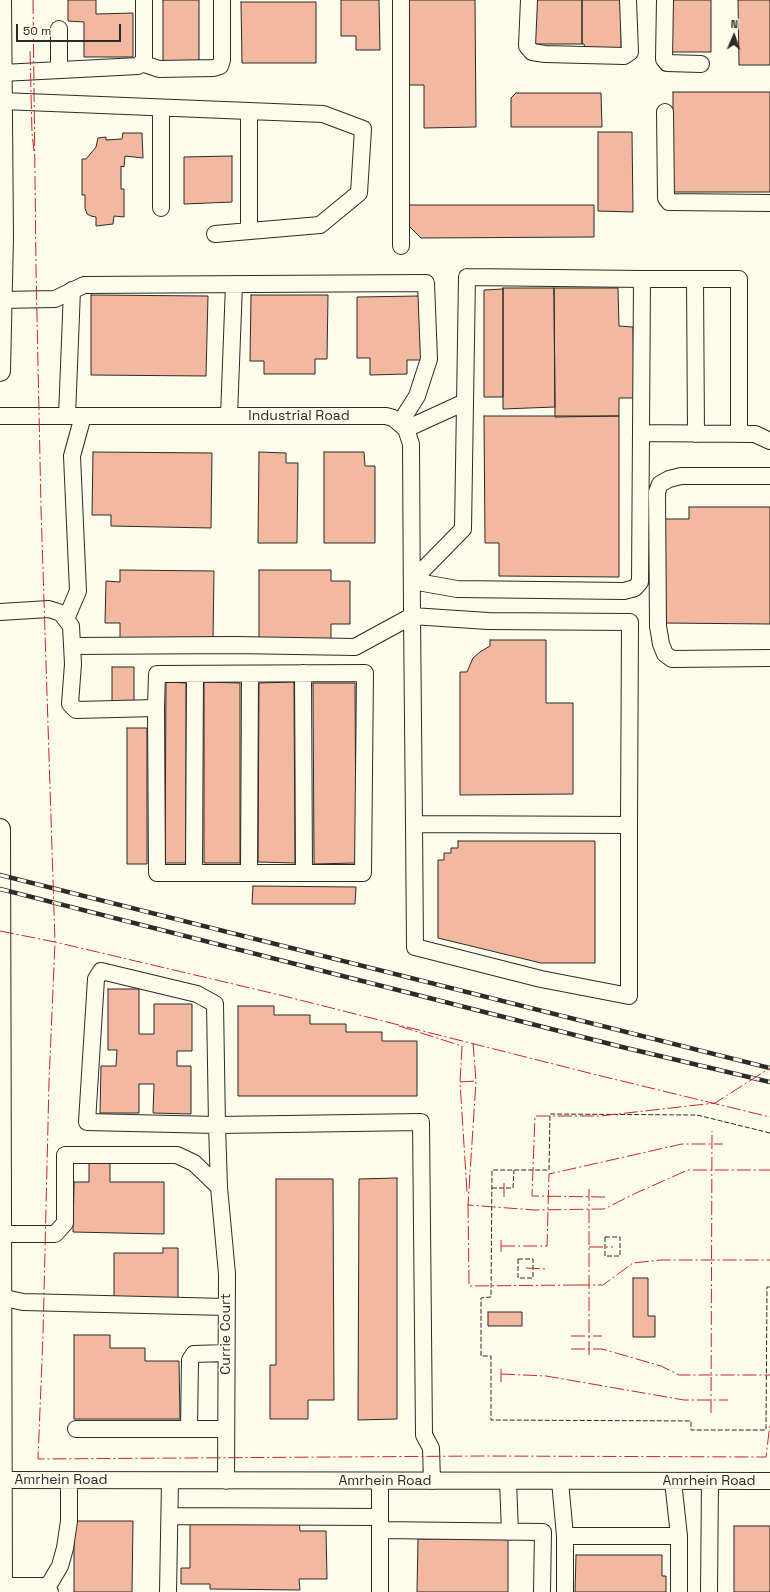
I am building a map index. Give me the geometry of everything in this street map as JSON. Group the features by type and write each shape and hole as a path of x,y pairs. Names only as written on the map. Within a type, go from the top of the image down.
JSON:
{"main road":[{"path":"0,370 2,101 1,0"},
{"path":"0,829 0,1297 2,1589"}],"street":[{"path":"1,61 59,70 138,66 144,60 144,0"},
{"path":"142,63 159,69 214,68 220,66 222,60 222,0"},
{"path":"401,0 401,246"},
{"path":"529,0 527,46 532,52 544,54 624,56 630,52 628,0"},
{"path":"665,0 664,59 667,63 701,64"},
{"path":"59,29 59,70"},
{"path":"2,101 323,114 363,129 359,193 320,225 215,234"},
{"path":"161,108 161,208"},
{"path":"248,231 249,111"},
{"path":"665,112 666,198 669,202 770,203"},
{"path":"412,581 463,529 466,277 739,279 739,434"},
{"path":"412,581 457,590 624,591 635,588 640,582 642,279"},
{"path":"695,279 696,434"},
{"path":"1,300 55,299 84,285 426,283 429,359 417,396 403,426 411,444 412,616 415,947 541,979 629,996 630,622 488,620 412,616 355,648 235,645 72,646"},
{"path":"229,416 234,284"},
{"path":"66,619 78,591 72,456 75,416 72,290"},
{"path":"403,426 465,402"},
{"name":"Industrial Road","path":"0,416 386,416 403,426"},
{"path":"641,433 755,434 770,441"},
{"path":"770,476 681,476 669,478 660,484 657,492 658,626 661,644 665,654 672,659 770,658"},
{"path":"0,612 49,609 61,613 66,619 71,626 73,664 70,704 76,710 156,708"},
{"path":"303,673 304,873"},
{"path":"365,673 363,873 157,873 157,674 195,674 365,673"},
{"path":"194,873 195,674"},
{"path":"249,873 250,674"},
{"path":"414,824 629,825"},
{"path":"218,1125 215,1004 197,994 101,971 96,979 87,1122 218,1125 421,1122 424,1435 431,1448 432,1481"},
{"name":"Currie Court","path":"218,1125 219,1187 227,1274 226,1481"},
{"path":"1,1234 55,1234 65,1223 65,1155 177,1155 194,1163 219,1187"},
{"path":"0,1297 23,1302 226,1307"},
{"path":"189,1429 190,1360 194,1354 226,1353"},
{"path":"76,1429 226,1429"},
{"name":"Amrhein Road","path":"1,1480 770,1481"},
{"path":"2,1589 36,1585 49,1590 60,1566 65,1548 68,1522 69,1480"},
{"path":"168,1592 170,1481"},
{"path":"380,1481 380,1592"},
{"path":"508,1481 510,1532"},
{"path":"560,1481 565,1536 565,1592"},
{"path":"673,1481 679,1536 679,1592"},
{"path":"709,1592 710,1481"},
{"path":"170,1516 380,1523 510,1532 543,1532 542,1592"},
{"path":"565,1536 679,1536"}],"building":[{"path":"68,0 96,0 96,14 133,13 133,57 84,57 84,22 68,21"},
{"path":"163,0 199,0 199,63 163,63"},
{"path":"341,0 379,0 380,50 356,50 356,36 341,36"},
{"path":"404,0 475,0 476,127 424,128 424,85 405,85"},
{"path":"535,0 582,0 582,44 534,44"},
{"path":"582,0 622,0 621,49 585,48 584,44 582,44"},
{"path":"669,0 711,0 711,52 670,52"},
{"path":"738,0 770,0 770,65 739,65"},
{"path":"241,2 316,2 316,63 242,63"},
{"path":"673,92 770,92 770,192 673,192"},
{"path":"516,93 601,93 602,127 511,127 511,98"},
{"path":"598,132 632,132 633,212 598,211"},
{"path":"123,133 142,133 143,158 125,156 124,167 121,166 121,189 124,189 124,217 114,216 113,224 96,226 96,217 87,214 85,208 85,195 82,195 82,159 86,159 96,147 98,138 106,137 106,140 122,139"},
{"path":"232,156 232,202 184,204 184,157"},
{"path":"409,205 594,205 594,237 421,238 408,225"},
{"path":"503,288 554,288 555,407 503,409"},
{"path":"554,288 618,288 619,326 633,327 634,398 619,398 619,416 555,417"},
{"path":"503,289 503,397 484,397 484,290"},
{"path":"91,295 208,296 206,376 91,375"},
{"path":"251,295 328,295 327,359 315,359 315,374 264,374 264,361 250,361"},
{"path":"420,296 421,360 407,360 407,374 370,375 370,358 357,358 357,297"},
{"path":"484,416 619,416 619,577 499,576 499,543 485,543"},
{"path":"93,452 212,453 211,528 111,526 111,515 92,515"},
{"path":"259,452 286,453 286,463 298,463 297,543 258,543"},
{"path":"324,452 364,452 365,466 375,466 375,543 324,543"},
{"path":"689,507 770,507 770,624 664,623 663,519 689,519"},
{"path":"120,570 214,571 213,640 120,639 120,623 105,623 106,581 120,582"},
{"path":"259,570 331,570 331,581 350,581 350,624 331,624 331,641 259,641"},
{"path":"490,640 546,640 546,703 573,703 573,794 460,795 460,672 467,672 473,658 490,646"},
{"path":"112,667 134,667 134,702 112,703"},
{"path":"166,682 186,683 186,863 165,863"},
{"path":"204,682 240,683 240,863 204,863"},
{"path":"294,682 295,863 258,862 259,683"},
{"path":"313,683 355,683 356,863 314,864"},
{"path":"127,728 147,728 147,864 127,864"},
{"path":"458,841 595,841 595,963 541,963 438,938 438,860 444,860 444,853 451,853 451,848 458,848"},
{"path":"253,886 356,887 355,904 252,904"},
{"path":"108,989 139,989 139,1034 154,1034 154,1004 192,1004 192,1051 177,1051 177,1066 191,1066 191,1114 153,1113 154,1084 139,1084 139,1113 100,1113 101,1066 116,1066 117,1050 108,1050"},
{"path":"238,1006 274,1006 274,1015 310,1015 310,1024 346,1024 346,1032 382,1032 382,1041 417,1041 417,1096 238,1096"},
{"path":"89,1159 110,1159 110,1182 164,1182 164,1234 73,1232 74,1182 89,1182"},
{"path":"397,1178 397,1419 358,1420 359,1179"},
{"path":"276,1179 333,1179 334,1400 308,1400 308,1419 270,1419 270,1365 276,1365"},
{"path":"163,1248 178,1248 178,1298 114,1298 114,1253 163,1253"},
{"path":"633,1278 648,1278 648,1316 655,1316 655,1337 633,1337"},
{"path":"488,1312 522,1312 522,1326 488,1326"},
{"path":"74,1335 110,1335 110,1348 145,1348 145,1361 179,1361 180,1419 74,1419"},
{"path":"190,1520 299,1520 300,1531 326,1531 327,1579 299,1579 300,1590 210,1589 210,1584 181,1584 181,1568 190,1568"},
{"path":"74,1521 133,1521 132,1592 74,1592"},
{"path":"734,1526 770,1526 770,1592 734,1592"},
{"path":"508,1538 508,1592 417,1592 418,1539"},
{"path":"576,1555 662,1555 662,1576 666,1576 666,1592 575,1592"}],"railway":[{"path":"0,875 770,1068"},
{"path":"0,889 622,1047 770,1082"}],"fence":[{"path":"770,1133 697,1115 550,1114 549,1170 492,1170 491,1297 481,1298 481,1356 491,1356 491,1420 691,1421 691,1430 766,1430 767,1287 770,1287"},
{"path":"492,1188 513,1188 514,1170"},
{"path":"605,1237 620,1237 620,1256 605,1256 605,1237"},
{"path":"518,1259 533,1259 533,1278 518,1278 518,1259"}],"power":[{"path":"33,0 36,267 41,508 55,942 49,1082 43,1335 38,1459 483,1456 766,1457 770,1424"},
{"path":"30,51 32,133 34,151"},
{"path":"0,931 55,942 284,996 770,1117"},
{"path":"399,1026 462,1046 460,1082 467,1192"},
{"path":"473,1043 476,1081 468,1205 534,1210 604,1209 688,1170 770,1170"},
{"path":"605,1197 532,1196 535,1116 600,1116 715,1103 770,1068"},
{"path":"460,1082 476,1081"},
{"path":"711,1413 712,1131"},
{"path":"501,1246 547,1246 549,1174 682,1144 723,1144"},
{"path":"504,1181 504,1197"},
{"path":"589,1189 589,1355"},
{"path":"468,1204 469,1286 576,1285"},
{"path":"501,1240 501,1252"},
{"path":"589,1247 613,1247"},
{"path":"576,1285 603,1285 633,1263 661,1260 770,1260"},
{"path":"526,1268 546,1269"},
{"path":"571,1336 602,1336"},
{"path":"571,1349 602,1349 661,1366 679,1375 770,1375"},
{"path":"501,1369 501,1382"},
{"path":"501,1374 546,1376 684,1400 728,1400"}]}
